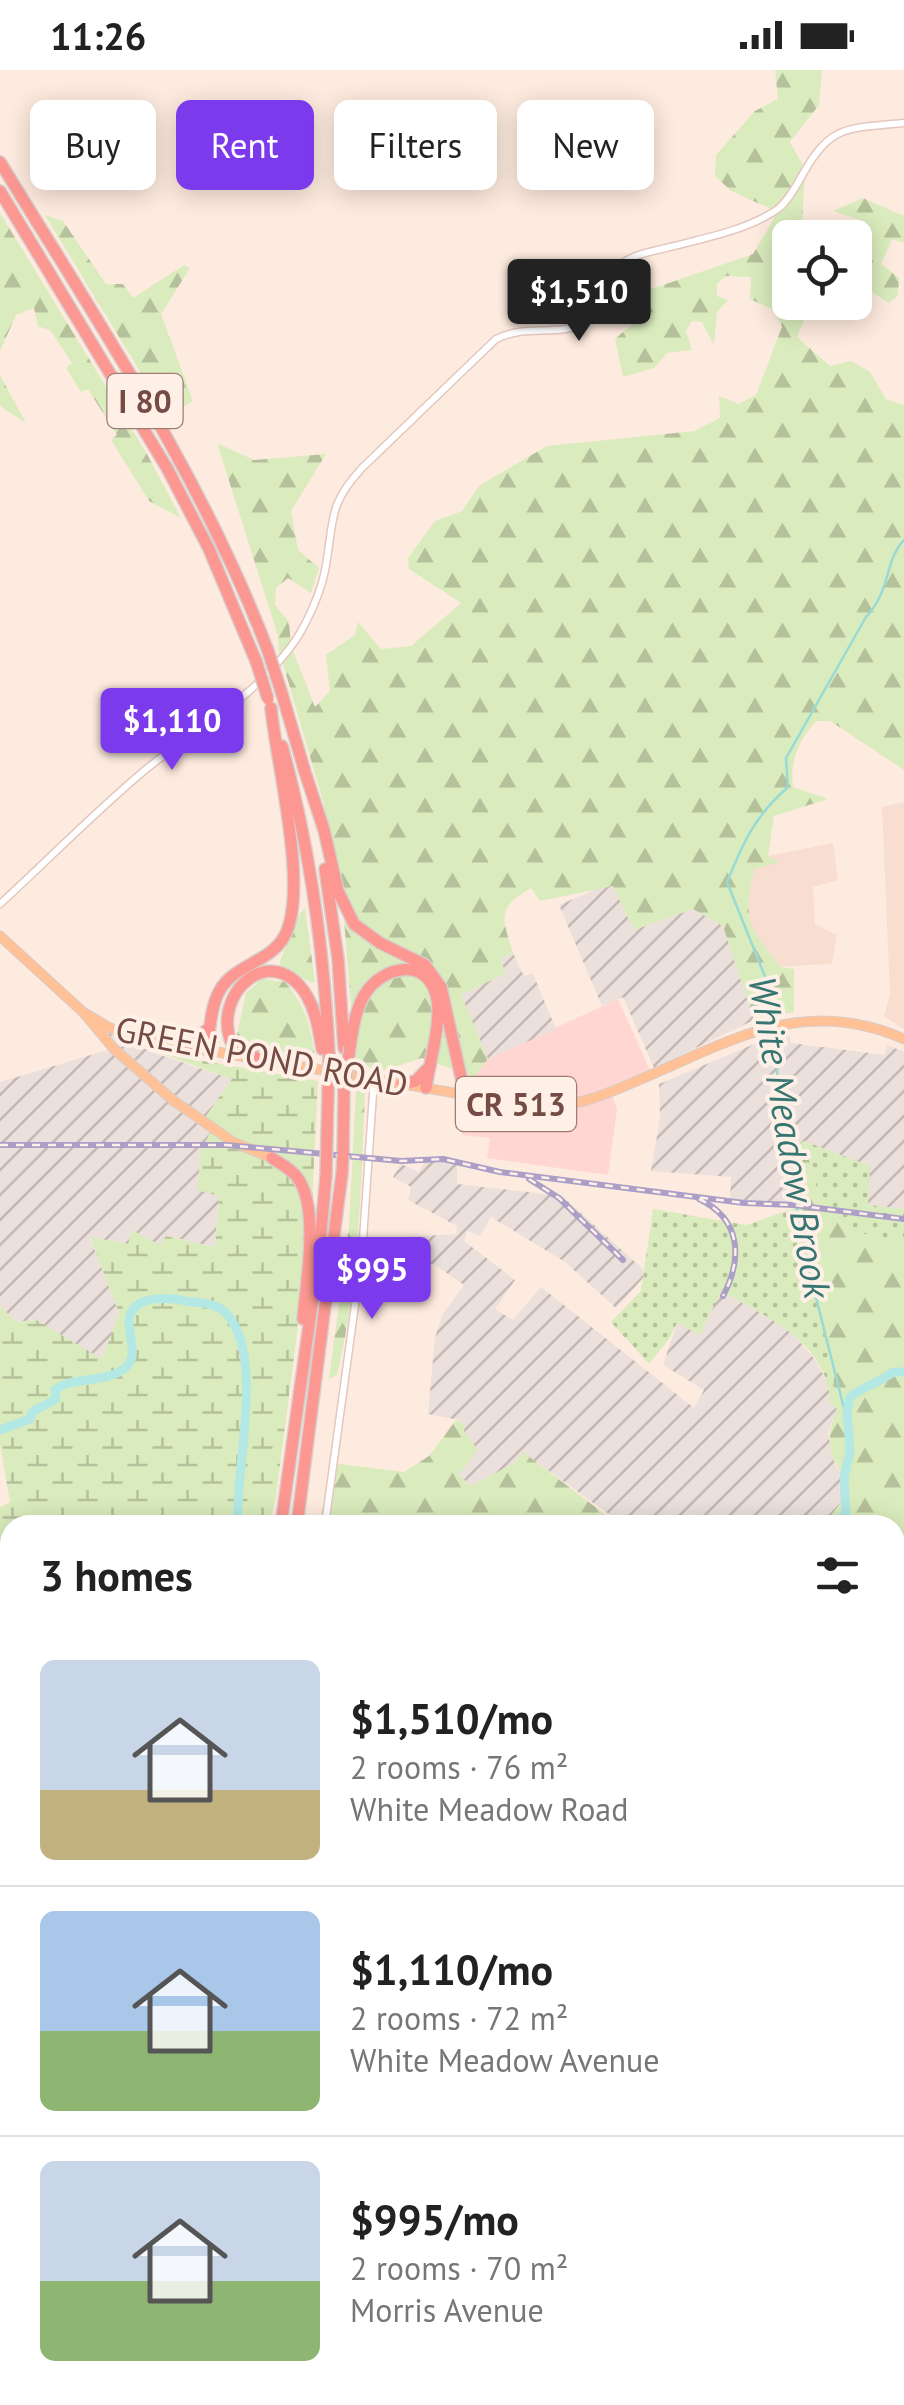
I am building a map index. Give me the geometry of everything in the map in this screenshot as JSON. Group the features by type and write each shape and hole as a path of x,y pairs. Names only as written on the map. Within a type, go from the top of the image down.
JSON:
{"highway":[{"name":"I 80","path":"0,162 195,487 268,651 303,766 331,906 347,1048"},
{"name":"I 80","path":"0,191 174,480 220,572 256,661 296,799 312,884 325,982 325,1051"},
{"path":"207,1050 220,989 276,948 286,933 292,911 293,868 270,703"},
{"path":"303,766 338,891 354,924 367,936 424,964 441,987 465,1095"},
{"path":"298,1515 342,1173 347,1048 367,990 386,973 406,968 428,980 437,997 426,1088"},
{"path":"258,1059 232,1044 228,1021 236,990 249,978 266,971 286,975 305,993 314,1014 325,1051 329,1107 326,1176 283,1515"},
{"path":"188,1047 205,1034 212,1020"},
{"path":"402,1084 420,1078 429,1061"},
{"path":"272,1158 301,1183 309,1220 296,1429"}],"main road":[{"name":"CR 513","path":"0,936 83,1012"},
{"name":"GREEN POND ROAD","path":"83,1012 119,1032 188,1047 536,1106 576,1104 786,1022 849,1022 904,1039"},
{"path":"83,1012 114,1049 174,1101 233,1142 272,1158"}],"street":[{"path":"0,904 146,770 238,704 291,646 308,616 326,565 331,520 344,490 496,338 522,330 578,325 590,316 620,265 777,211 816,150 830,138 852,127 904,123"},
{"path":"326,1515 362,1260 374,1079"}],"shaded area":[{"path":"904,802 904,1029 884,1016 890,994 882,807"},
{"path":"833,843 838,880 813,887 815,924 837,935 832,964 770,967 751,936 737,884 758,858"},
{"path":"606,885 613,886 634,930 693,909 723,926 754,1020 654,1068 623,997 602,1006 559,905"},
{"path":"513,953 524,976 533,974 556,1029 488,1059 461,995 505,973 500,959"},
{"path":"618,999 650,1070 609,1087 617,1109 608,1175 487,1158 490,1138 462,1135 469,1084 488,1059"},
{"path":"103,1030 154,1053 233,1079 211,1129 219,1196 215,1247 167,1236 160,1246 133,1231 129,1244 90,1238 119,1313 102,1360 36,1320 16,1322 0,1306 0,1082 118,1047"},
{"path":"789,1034 791,1043 885,1055 887,1045 904,1052 904,1209 867,1205 804,1141 791,1151 803,1202 730,1202 731,1177 651,1171 660,1119 659,1084 769,1038"},
{"path":"427,1158 457,1162 457,1184 562,1196 644,1270 643,1278 616,1308 565,1262 491,1217 480,1236 467,1231 464,1241 515,1280 495,1309 513,1320 541,1287 694,1408 704,1390 663,1365 677,1323 700,1334 721,1291 789,1329 816,1361 837,1407 828,1434 835,1465 852,1489 832,1515 610,1515 524,1453 515,1463 470,1487 459,1474 464,1431 459,1420 428,1414 435,1338 442,1315 464,1285 434,1264 374,1268 376,1239 456,1234 457,1226 408,1200 411,1187 393,1177 401,1164 419,1172"}],"green space":[{"path":"775,70 822,70 819,105 790,142 805,169 802,220 773,220 778,212 731,191 715,176 716,155 755,111 778,99"},
{"path":"863,198 904,216 904,243 892,239 881,264 899,278 898,296 889,303 872,292 872,220 833,211"},
{"path":"0,213 147,454 181,518 149,501 111,440 117,435 88,389 81,392 66,368 72,363 51,331 38,326 34,308 16,315 0,351"},
{"path":"45,215 63,221 106,284 123,284 133,298 184,265 190,268 161,314 193,401 167,416"},
{"path":"772,222 772,309 750,299 751,277 726,276 717,284 717,296 728,300 717,312 714,345 702,322 692,321 686,331 692,350 667,353 654,368 623,377 615,339 637,320 637,294 753,254"},
{"path":"779,320 804,320 797,337 830,366 851,361 870,372 886,399 904,405 904,770 830,721 816,721 800,744 794,760 793,787 828,799 774,816 768,856 780,862 755,869 749,899 751,922 762,944 781,967 794,969 794,1012 754,1020 723,926 693,909 634,930 613,886 540,901 531,888 507,908 506,931 513,953 500,959 506,973 461,995 488,1059 474,1077 422,1058 385,1070 356,1065 344,919 323,801 278,636 217,443 254,460 326,454 291,511 298,550 319,568 311,593 288,578 276,588 275,605 289,622 291,646 315,707 330,691 326,655 355,635 358,622 381,649 411,646 461,603 409,569 408,558 435,521 462,511 480,485 547,446 695,431 720,418 719,396 739,404 756,395 782,327"},
{"path":"0,375 26,423 0,406"},
{"path":"305,907 315,983 279,964"},
{"path":"262,979 285,982 298,1000 310,1028 315,1061 257,1051 237,1035 246,993"},
{"path":"163,1054 318,1081 311,1226 272,1515 0,1515 0,1507 10,1502 0,1444 0,1306 16,1322 36,1320 102,1359 119,1313 90,1237 128,1244 132,1230 160,1245 166,1236 215,1247 219,1196 197,1190 201,1152 211,1130 201,1123 232,1079"},
{"path":"356,1088 365,1094 354,1271 337,1375 329,1379 349,1227"},
{"path":"804,1141 870,1166 868,1205 904,1209 904,1241 848,1231 821,1204"},
{"path":"804,1141 821,1204 848,1231 904,1241 904,1515 832,1515 851,1489 831,1450 830,1432 837,1408 830,1404 835,1388 791,1150"},
{"path":"803,1205 835,1388 830,1404 827,1383 807,1348 775,1322 721,1291 700,1335 677,1323 649,1364 611,1322 641,1291 653,1209 746,1225"},
{"path":"456,1420 465,1425 464,1431 478,1450 459,1474 470,1486 515,1463 523,1452 606,1515 321,1515 332,1463 404,1472 429,1456"}],"waterway":[{"name":"White Meadow Brook","path":"775,1022 768,984 727,882 751,830 788,787 786,758 880,596 893,557 904,540"},
{"name":"White Meadow Brook","path":"775,1030 780,1124 809,1270 849,1428"},
{"path":"0,1430 30,1419 32,1412 56,1399 55,1390 63,1385 110,1376 126,1367 132,1352 129,1318 139,1304 165,1298 215,1306 227,1314 239,1334 245,1359 246,1416 238,1515"},
{"path":"844,1515 850,1397 893,1372 904,1372"}],"railway":[{"path":"0,1145 227,1145 401,1161 443,1159 500,1172 904,1219"},
{"path":"529,1179 559,1198 623,1260"},
{"path":"699,1199 723,1217 734,1241 734,1268 723,1296"}]}
